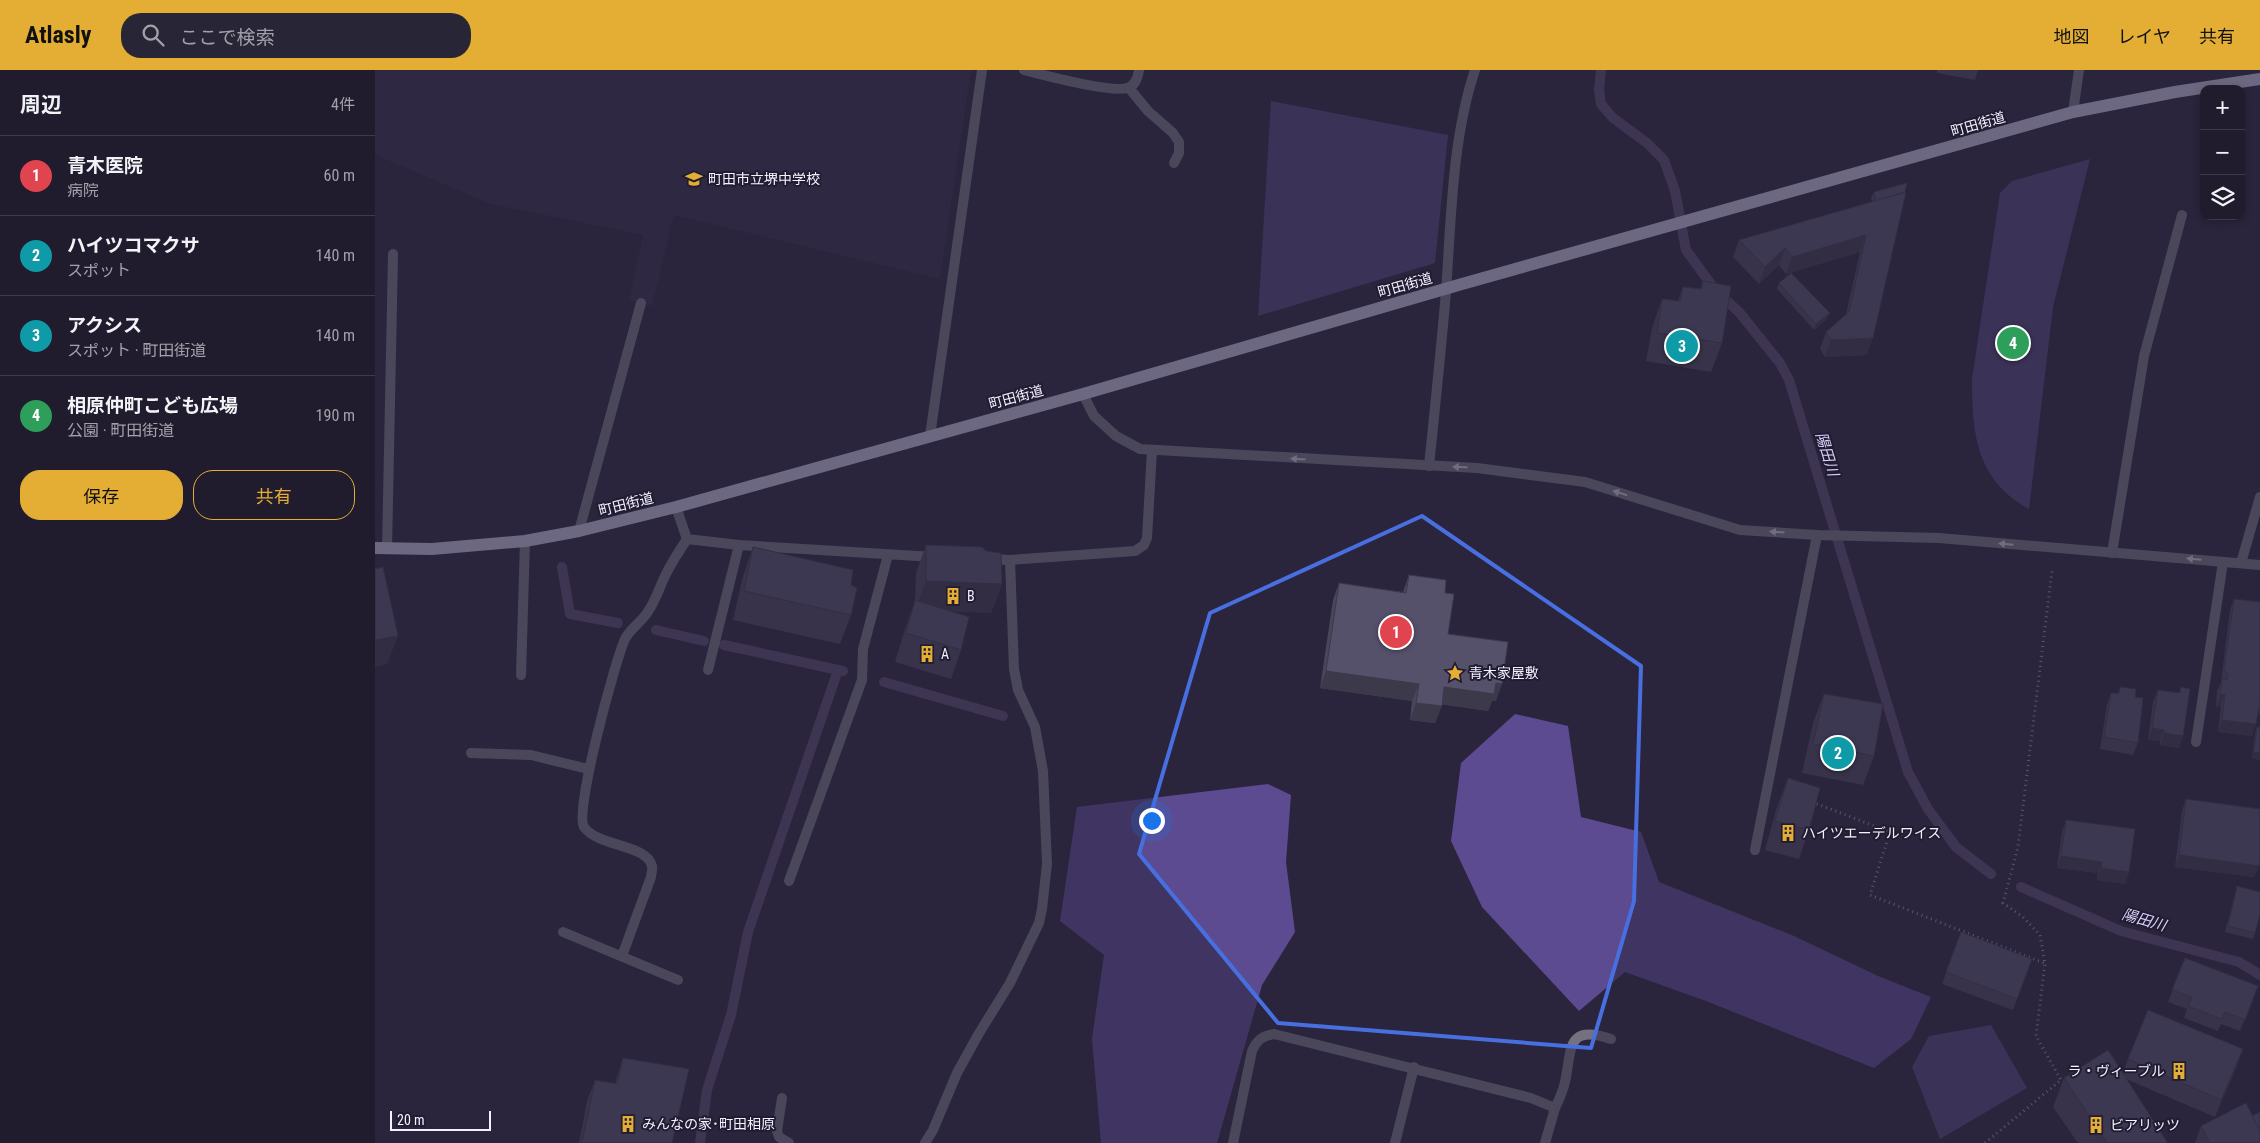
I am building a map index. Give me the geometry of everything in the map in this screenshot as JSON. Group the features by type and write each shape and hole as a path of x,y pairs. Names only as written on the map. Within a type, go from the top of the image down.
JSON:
{"main road":[{"name":"町田街道","path":"381,549 432,549 525,541 579,531 676,507 1083,394 1446,289 2073,112 2175,92 2260,79"}],"street":[{"path":"930,436 982,70"},
{"path":"1024,70 1079,83 1129,88 1148,111 1173,133 1179,142 1179,153 1174,163"},
{"path":"1129,88 1138,77 1139,70"},
{"path":"1429,466 1446,289 1446,266 1461,123 1475,70"},
{"path":"2073,112 2079,70"},
{"path":"2111,553 2144,356 2182,215"},
{"path":"381,549 393,254"},
{"path":"579,531 641,303"},
{"path":"1083,394 1094,416 1115,436 1140,449 1477,468 1585,482 1740,530 1821,535 1939,538 2260,565"},
{"path":"982,559 1010,560 1135,551 1141,548 1147,538 1152,450"},
{"path":"2241,563 2260,497"},
{"path":"676,507 687,539"},
{"path":"1755,850 1821,535"},
{"path":"687,539 888,555 944,557"},
{"path":"623,956 651,877 652,866 647,857 589,834 583,825 582,816 588,768 625,638 648,612 668,570 687,539"},
{"path":"521,675 525,541"},
{"path":"708,670 739,544"},
{"path":"789,880 862,680 863,649 888,555"},
{"path":"925,1143 933,1130 957,1074 1010,983 1039,923 1042,909 1047,864 1043,771 1035,727 1018,690 1014,669 1010,560"},
{"path":"2196,742 2223,562"},
{"path":"471,753 531,755 588,768"},
{"path":"563,932 678,980"},
{"path":"1233,1143 1252,1051 1256,1042 1263,1036 1274,1034 1531,1098 1555,1108"},
{"path":"1545,1143 1555,1108 1565,1083 1569,1050 1575,1040 1584,1035 1597,1035 1611,1039"},
{"path":"1395,1143 1414,1068"},
{"path":"782,1098 777,1131 779,1137 789,1143"}],"path":[{"path":"1985,1143 2061,1080 2036,1036 2045,963 2040,936 2023,917 2003,903 2018,847 2055,548"},
{"path":"1811,802 1890,832 1870,895 2045,963"}],"highlighted area":[{"path":"1422,516 1641,666 1634,901 1591,1048 1278,1023 1139,854 1210,613"}],"shaded area":[{"name":"町田市立堺中学校","path":"375,70 971,70 940,279 674,215 652,306 629,300 643,235 491,204 375,155"},
{"path":"1271,101 1448,135 1435,263 1258,316"},
{"path":"2090,159 2053,307 2029,509 2011,497 1998,484 1988,469 1976,436 1973,418 1972,379 2000,193 2012,181"},
{"path":"1515,714 1568,726 1581,817 1641,832 1659,882 1794,936 1878,976 1931,997 1911,1039 1874,1068 1706,1001 1625,972 1579,1011 1482,907 1451,841 1461,763"},
{"path":"1268,784 1291,795 1286,862 1295,932 1262,985 1217,1143 1101,1143 1092,1039 1104,955 1060,921 1077,807"},
{"path":"1991,1025 2027,1088 1940,1139 1912,1067 1929,1036"}],"building":[{"path":"1907,183 1905,192 1876,201 1874,192"},
{"path":"1906,192 1873,338 1831,340 1826,332 1849,312 1866,235 1792,257 1785,248 1765,267 1739,240"},
{"path":"1791,273 1830,313 1816,324 1779,283"},
{"path":"1703,281 1731,286 1722,343 1657,333 1662,299 1680,301 1683,287 1702,289"},
{"path":"926,545 982,547 986,551 1001,553 1002,584 926,581"},
{"path":"753,547 853,570 851,585 857,588 851,615 744,591"},
{"path":"383,567 398,636 375,640 375,569"},
{"path":"1409,575 1446,580 1445,593 1454,594 1448,634 1508,642 1502,684 1496,683 1494,694 1444,687 1442,706 1416,703 1419,684 1326,671 1339,583 1406,593"},
{"path":"2234,599 2260,602 2260,702 2256,724 2222,720 2225,694 2220,695 2222,679 2227,680 2228,674 2224,669"},
{"path":"915,600 969,617 961,650 906,633"},
{"path":"2120,687 2136,689 2135,697 2143,698 2138,743 2104,737 2111,693 2119,694"},
{"path":"2181,687 2190,689 2183,736 2164,733 2164,730 2152,728 2158,690 2180,693"},
{"path":"1824,694 1883,704 1874,756 1813,744"},
{"path":"2257,727 2260,727 2260,753 2254,752"},
{"path":"1788,778 1820,788 1809,830 1775,821"},
{"path":"2186,799 2260,809 2259,866 2179,855"},
{"path":"2066,820 2135,829 2129,872 2101,868 2102,862 2061,856"},
{"path":"2237,886 2260,892 2260,914 2255,933 2228,926"},
{"path":"1961,932 2032,959 2017,999 1946,972"},
{"path":"2185,958 2258,986 2245,1020 2225,1012 2222,1019 2188,1006 2192,997 2172,990"},
{"name":"ラ・ヴィーブル","path":"2148,1010 2243,1049 2221,1100 2128,1059"},
{"path":"2108,1050 2166,1143 2107,1143 2064,1078"},
{"name":"みんなの家･町田相原","path":"623,1058 689,1069 672,1143 582,1143 595,1080 617,1084"},
{"path":"2246,1103 2260,1131 2260,1143 2210,1143 2201,1126"},
{"path":"2260,1112 2260,1131 2252,1116"}],"waterway":[{"name":"陽田川","path":"1601,70 1599,90 1601,104 1613,118 1647,143 1664,160 1675,191 1686,250 1716,291 1739,312 1780,363 1789,380 1908,772 1928,809 1956,847 1991,874"},
{"path":"562,567 570,614 618,623"},
{"path":"656,630 704,641"},
{"path":"724,645 843,671"},
{"path":"700,1143 707,1090 731,1015 748,932 838,670"},
{"path":"884,682 1003,716"},
{"name":"陽田川","path":"2021,887 2121,931 2239,962 2260,975"}],"place":[{"name":"町田市立堺中学校","path":"694,179"},
{"name":"相原仲町こども広場","path":"2013,343"},
{"name":"アクシス","path":"1682,346"},
{"name":"B","path":"953,596"},
{"name":"青木医院","path":"1396,632"},
{"name":"A","path":"927,654"},
{"name":"青木家屋敷","path":"1455,673"},
{"name":"ハイツコマクサ","path":"1838,753"},
{"name":"ハイツエーデルワイス","path":"1788,833"},
{"name":"ラ・ヴィーブル","path":"2179,1071"},
{"name":"みんなの家･町田相原","path":"628,1124"},
{"name":"ビアリッツ","path":"2096,1125"}]}
